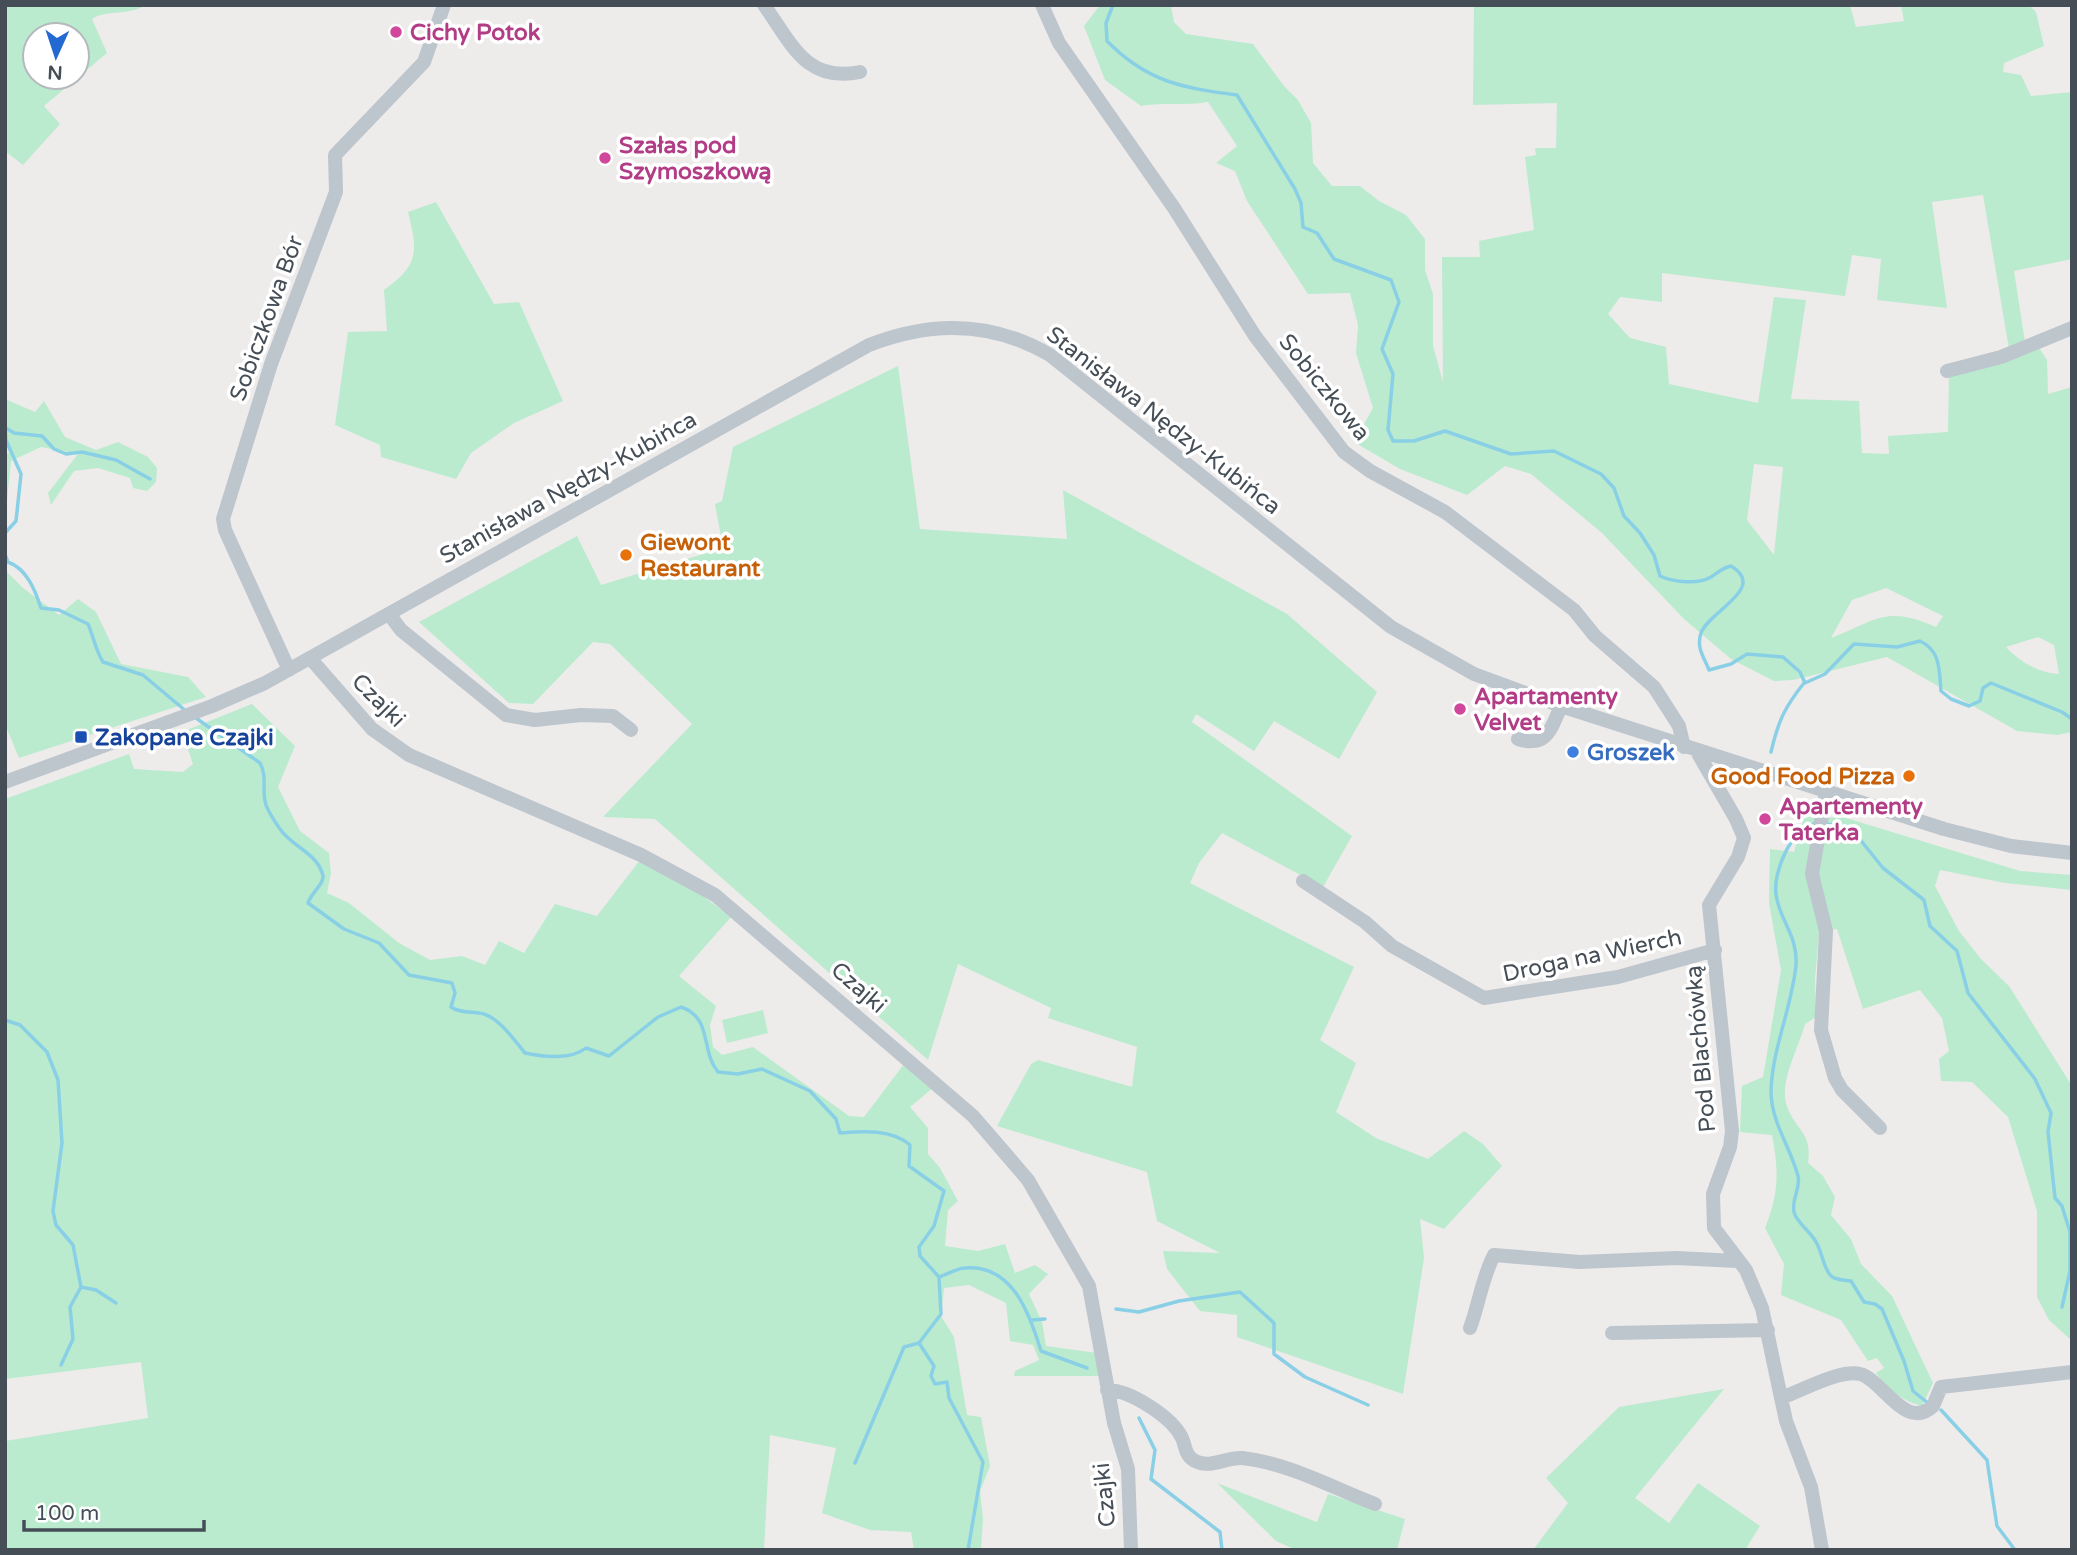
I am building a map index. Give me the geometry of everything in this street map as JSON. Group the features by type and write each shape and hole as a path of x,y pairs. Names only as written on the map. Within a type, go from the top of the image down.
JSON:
{"street":[{"name":"Sobiczkowa Bór","path":"289,670 223,519 271,364 336,192 335,155 424,62 444,5"},
{"path":"764,5 807,62 821,72 844,75 860,72"},
{"name":"Sobiczkowa","path":"1042,5 1059,43 1174,208 1255,336 1344,452 1370,471 1445,512 1574,610 1595,636 1654,687 1690,748"},
{"name":"Stanisława Nędzy-Kubińca","path":"5,782 212,706 289,670 869,345 921,329 969,327 1014,337 1050,355 1391,627 1474,674 1561,706 1990,842 2072,853"},
{"path":"1947,371 2001,356 2072,328"},
{"path":"389,614 401,630 506,715 535,720 581,715 612,716 631,730"},
{"name":"Czajki","path":"310,659 372,729 401,751 454,777 641,855 715,895 957,1101 1028,1180 1089,1286 1114,1423 1128,1469 1131,1550"},
{"path":"1518,739 1538,743 1546,738 1561,706"},
{"name":"Pod Blachówką","path":"1690,748 1736,819 1744,838 1738,857 1709,905 1732,1131 1730,1147 1713,1194 1712,1217 1718,1237 1753,1282 1768,1330 1786,1421 1811,1487 1822,1550"},
{"path":"1826,792 1812,874 1826,931 1821,1030 1835,1078 1842,1090 1880,1128"},
{"name":"Droga na Wierch","path":"1303,881 1365,922 1392,946 1483,998 1618,977 1715,950"},
{"path":"1470,1328 1494,1255 1580,1262 1676,1258 1737,1261"},
{"path":"1612,1333 1768,1330"},
{"path":"1782,1398 1837,1377 1861,1374 1874,1381 1896,1404 1907,1411 1919,1412 1933,1406 1941,1387 2072,1372"},
{"path":"1107,1390 1130,1394 1149,1407 1177,1431 1187,1453 1199,1463 1208,1464 1233,1457 1265,1462 1375,1504"}],"green space":[{"path":"5,5 146,5 92,19 107,53 91,66 91,21 21,21 21,91 62,91 44,106 60,124 23,165 5,151"},
{"path":"1100,5 1171,5 1174,22 1186,34 1253,44 1284,86 1298,100 1311,123 1313,163 1332,186 1360,186 1379,201 1406,215 1425,239 1425,270 1433,294 1433,346 1443,382 1442,257 1480,257 1479,241 1534,230 1525,157 1536,155 1535,148 1556,148 1557,103 1473,105 1474,5 1850,5 1856,27 1904,21 1901,5 2029,5 2036,12 2044,46 2004,63 2003,72 2021,75 2031,96 2072,92 2072,259 2014,271 2025,342 2009,349 1983,195 1932,202 1947,308 1877,300 1881,259 1852,255 1845,296 1662,273 1662,302 1620,297 1608,314 1630,338 1666,347 1669,384 1758,403 1774,297 1806,300 1791,399 1859,401 1862,453 1889,454 1888,436 1948,432 1949,375 2039,348 2047,360 2048,394 2072,387 2072,732 2057,735 2017,731 1887,657 1793,680 1774,681 1731,659 1684,619 1602,533 1531,474 1505,466 1467,495 1400,469 1354,442 1373,408 1356,353 1358,325 1350,293 1308,294 1247,201 1235,171 1216,163 1237,146 1208,102 1141,106 1105,80 1084,26","holes":["1754,464 1783,467 1774,555 1747,520","1886,588 1943,616 1936,627 1905,617 1882,618 1831,638 1852,600","2038,637 2054,645 2059,674 2030,666 2006,647"]},
{"path":"436,202 494,304 519,302 563,401 514,423 471,453 456,479 381,457 380,445 335,425 348,332 387,331 384,290 404,273 413,257 408,212"},
{"path":"898,366 920,529 1067,539 1063,490 1287,614 1377,692 1339,759 1274,721 1254,751 1196,714 1192,722 1352,836 1323,887 1222,833 1199,863 1190,883 1354,967 1320,1040 1356,1063 1336,1112 1376,1138 1428,1159 1464,1131 1483,1144 1502,1166 1444,1229 1420,1219 1424,1258 1403,1394 1237,1337 1237,1315 1200,1311 1167,1269 1163,1251 1220,1253 1157,1221 1147,1172 997,1126 1031,1064 1038,1060 1132,1087 1137,1047 1048,1018 1051,1008 958,964 928,1060 655,819 603,817 692,724 610,644 593,642 533,704 509,703 419,622 577,536 601,585 723,548 715,504 722,501 733,447"},
{"path":"5,399 35,412 44,401 65,437 96,450 118,442 148,457 157,468 156,482 147,491 133,488 130,478 98,468 74,471 51,505 48,493 78,454 41,447 11,461 5,521 5,455 9,453 5,440"},
{"path":"5,570 23,588 59,615 78,599 96,612 121,664 188,677 206,697 19,758 5,724"},
{"path":"252,704 295,746 278,787 300,831 329,853 331,873 327,893 349,903 399,943 430,960 462,956 485,965 499,941 524,953 555,904 597,916 640,860 692,888 731,917 679,976 716,1006 710,1025 713,1047 722,1055 753,1047 849,1116 864,1117 904,1064 934,1087 910,1107 928,1128 928,1154 940,1168 958,1201 948,1210 945,1246 978,1251 1005,1244 1015,1273 1035,1265 1048,1274 1029,1294 1042,1322 1046,1346 1097,1353 1099,1376 1014,1376 1015,1371 1039,1360 1033,1345 1010,1341 1006,1303 969,1285 944,1288 941,1316 954,1337 967,1415 981,1417 990,1466 980,1491 983,1519 981,1550 914,1550 911,1532 870,1530 822,1513 836,1448 770,1435 764,1550 5,1550 5,1441 148,1418 141,1362 5,1379 5,799 129,754 134,769 183,772 193,764 182,732"},
{"path":"1804,817 1846,818 2020,871 2072,875 2072,890 2005,883 1940,870 1935,886 1959,931 1981,959 2009,986 2072,1086 2072,1341 2049,1320 2037,1297 2037,1211 2008,1117 1972,1082 1941,1081 1939,1059 1949,1051 1942,1018 1920,990 1863,1009 1837,929 1819,931 1815,980 1816,1017 1805,1024 1791,1064 1786,1084 1786,1103 1808,1144 1808,1163 1823,1176 1835,1197 1831,1215 1851,1239 1861,1264 1892,1296 1933,1383 1922,1406 1902,1398 1885,1385 1876,1373 1884,1368 1877,1358 1868,1361 1841,1320 1781,1295 1784,1264 1765,1228 1773,1204 1776,1182 1772,1135 1740,1132 1742,1086 1763,1077 1781,970 1769,903 1770,849 1794,852"},
{"path":"763,1010 768,1033 727,1043 722,1020"},
{"path":"1724,1389 1635,1498 1669,1523 1698,1483 1760,1526 1745,1550 1533,1550 1568,1503 1546,1478 1619,1407"},
{"path":"1217,1483 1317,1522 1328,1494 1405,1519 1397,1550 1296,1550 1276,1541"}],"waterway":[{"path":"1113,5 1106,23 1107,41 1137,66 1167,81 1237,95 1295,189 1301,203 1303,227 1317,233 1334,259 1391,280 1399,302 1382,349 1393,374 1388,430 1393,441 1414,441 1445,431 1511,454 1554,451 1601,474 1614,488 1624,516 1640,533 1654,555 1660,576 1693,582 1706,580 1731,566 1741,574 1743,583 1740,591 1701,633 1699,643 1709,670 1731,664 1747,654 1783,657 1800,672 1805,683 1825,674 1854,644 1897,647 1920,641 1932,650 1939,669 1941,691 1951,699 1969,706 1980,701 1983,688 1991,683 2062,712 2072,719"},
{"path":"5,427 6,440 21,474 16,521 5,533"},
{"path":"6,428 14,433 42,436 54,449 66,454 82,452 116,460 150,479"},
{"path":"5,554 8,562 15,565 29,581 41,608 59,610 88,624 103,662 143,675 187,712"},
{"path":"1771,752 1783,716 1804,683"},
{"path":"193,716 260,763 264,774 265,800 270,814 285,835 316,861 323,876 308,903 344,929 379,943 409,975 452,983 455,993 451,1007 490,1017 507,1031 525,1053 565,1056 586,1048 609,1056 658,1017 681,1007 691,1012 702,1027 709,1054 718,1072 738,1074 762,1069 810,1091 836,1119 840,1133 886,1134 910,1145 909,1166 944,1191 934,1226 919,1247 920,1256 939,1277 965,1268 982,1269 996,1274 1017,1294 1041,1351 1087,1368"},
{"path":"1814,824 1798,834 1791,843 1777,874 1776,894 1794,945 1796,965 1772,1075 1774,1113 1798,1176 1793,1207 1795,1216 1816,1242 1831,1276 1851,1281 1864,1302 1875,1304 1882,1309 1904,1361 1913,1391 1928,1403"},
{"path":"1826,824 1850,827 1883,868 1924,900 1930,926 1957,951 1968,993 2035,1079 2051,1113 2048,1132 2055,1198 2062,1206 2070,1232 2070,1271 2062,1307"},
{"path":"5,1020 20,1025 47,1052 58,1080 62,1143 53,1211 56,1225 73,1245 81,1287 70,1307 73,1339 61,1365"},
{"path":"939,1278 941,1314 919,1343 934,1366 931,1376 935,1384 947,1382 949,1398 983,1462 968,1550"},
{"path":"81,1287 96,1290 116,1303"},
{"path":"1116,1309 1139,1312 1179,1301 1240,1292 1274,1323 1274,1354 1305,1377 1368,1405"},
{"path":"1032,1320 1045,1319"},
{"path":"855,1463 904,1347 919,1343"},
{"path":"1941,1410 1987,1460 1997,1526 2015,1550"},
{"path":"1139,1418 1155,1450 1151,1479 1220,1532 1222,1550"}],"place":[{"name":"Cichy Potok","path":"396,32"},
{"name":"Szałas pod Szymoszkową","path":"605,158"},
{"name":"Giewont Restaurant","path":"626,555"},
{"name":"Apartamenty Velvet","path":"1460,709"},
{"name":"Zakopane Czajki","path":"81,737"},
{"name":"Groszek","path":"1573,752"},
{"name":"Good Food Pizza","path":"1909,776"},
{"name":"Apartementy Taterka","path":"1765,819"}]}
